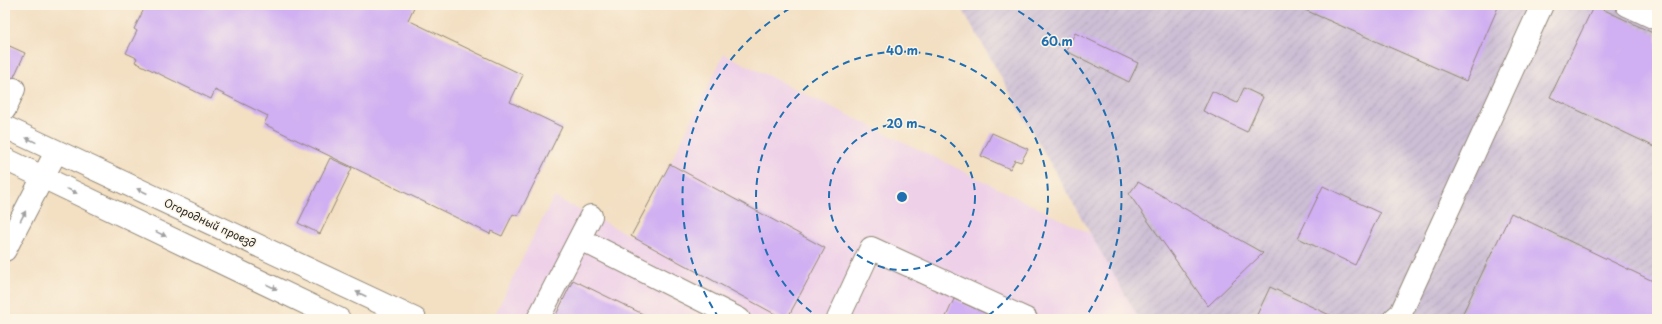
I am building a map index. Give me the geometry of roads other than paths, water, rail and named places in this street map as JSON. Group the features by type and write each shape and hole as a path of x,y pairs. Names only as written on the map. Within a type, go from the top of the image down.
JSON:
{"main road":[{"path":"1394,319 1401,313 1542,5"},
{"path":"1627,5 1657,19"},
{"path":"5,109 14,89"},
{"name":"Огородный проезд","path":"5,127 415,319"},
{"path":"5,250 56,152"},
{"path":"5,159 339,319"},
{"path":"538,319 592,216"},
{"path":"580,239 739,319"},
{"path":"838,319 871,248 1026,319"}]}
